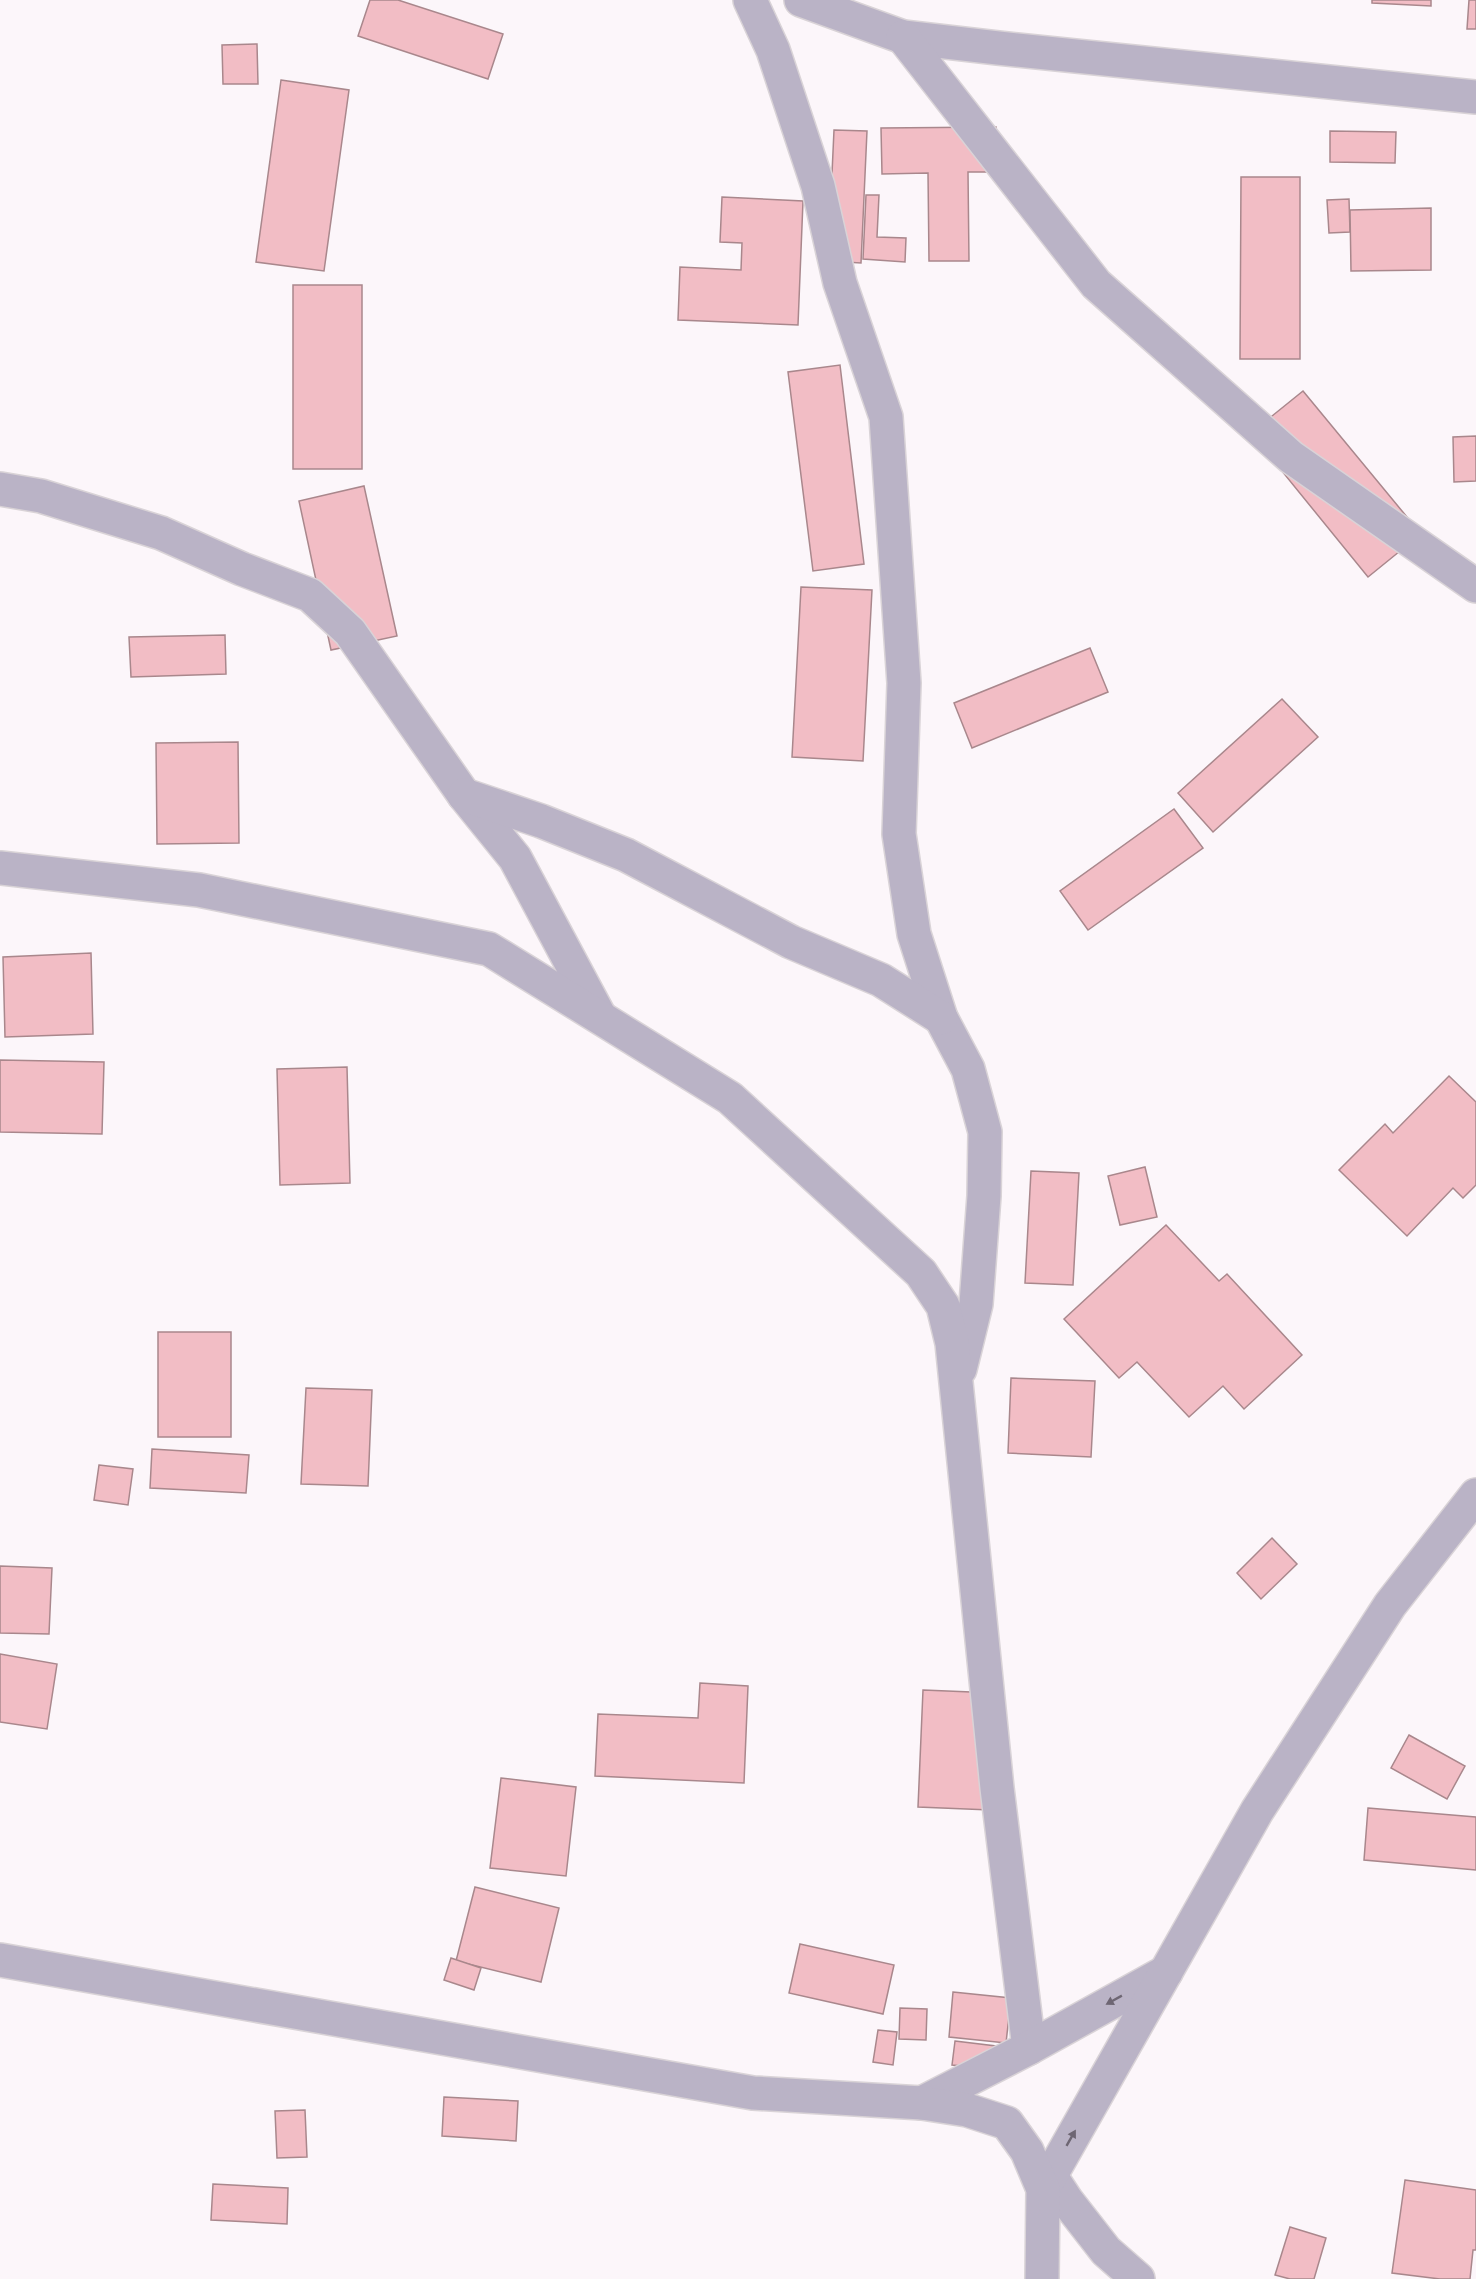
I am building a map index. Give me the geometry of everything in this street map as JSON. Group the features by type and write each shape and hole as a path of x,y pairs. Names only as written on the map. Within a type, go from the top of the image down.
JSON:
{"street":[{"path":"750,0 773,50 818,186 840,284 886,417 904,683 899,834 914,934 941,1018 968,1069 985,1132 984,1197 976,1304 956,1385"},
{"path":"801,0 903,37 1476,97"},
{"path":"903,37 1096,285 1291,457 1476,585"},
{"path":"0,489 41,496 161,533 242,569 310,595 350,632 464,795 515,858 601,1019"},
{"path":"464,795 541,821 626,855 791,942 881,980 941,1018"},
{"path":"0,868 200,890 489,950 730,1098 921,1273 943,1306 952,1343 997,1788 1029,2048"},
{"path":"1042,2279 1046,2182 1257,1810 1384,1614 1476,1495"},
{"path":"0,1960 753,2093 922,2103 967,2110 1007,2123 1046,2182 1067,2201 1106,2251 1138,2279"},
{"path":"922,2103 1029,2048 1166,1972"}],"building":[{"path":"370,0 398,0 503,34 488,79 358,36"},
{"path":"1372,0 1431,0 1431,6 1372,3"},
{"path":"1469,0 1476,0 1476,29 1467,29"},
{"path":"257,44 258,84 223,84 222,45"},
{"path":"281,80 349,90 324,271 256,262"},
{"path":"996,127 997,172 968,172 969,261 929,261 928,173 882,174 881,128"},
{"path":"834,130 867,131 861,263 828,261"},
{"path":"1330,131 1396,132 1395,163 1330,162"},
{"path":"1241,177 1300,177 1300,359 1240,359"},
{"path":"866,195 879,195 877,237 906,238 905,262 863,259"},
{"path":"722,197 803,201 798,325 678,320 680,267 741,270 742,243 720,242"},
{"path":"1349,199 1350,232 1329,233 1327,200"},
{"path":"1431,208 1431,270 1351,271 1350,210"},
{"path":"293,285 362,285 362,469 293,469"},
{"path":"840,365 864,564 813,571 788,372"},
{"path":"1303,391 1421,534 1368,577 1251,433"},
{"path":"1476,436 1476,481 1454,482 1453,437"},
{"path":"364,486 397,636 331,650 299,501"},
{"path":"801,587 872,590 863,761 792,757"},
{"path":"225,635 226,674 131,677 129,637"},
{"path":"1090,648 1108,692 972,748 954,703"},
{"path":"1282,699 1318,737 1213,832 1178,793"},
{"path":"238,742 239,843 157,844 156,743"},
{"path":"1174,809 1203,848 1088,930 1060,891"},
{"path":"91,953 93,1034 5,1037 3,957"},
{"path":"0,1060 104,1062 102,1134 0,1132"},
{"path":"347,1067 350,1183 280,1185 277,1069"},
{"path":"1449,1076 1476,1102 1476,1185 1463,1198 1453,1188 1407,1236 1339,1170 1385,1124 1393,1133"},
{"path":"1145,1167 1157,1217 1120,1225 1108,1176"},
{"path":"1031,1171 1079,1173 1073,1285 1025,1283"},
{"path":"1166,1225 1219,1281 1227,1274 1302,1355 1244,1409 1223,1386 1189,1417 1137,1362 1119,1378 1064,1319"},
{"path":"158,1332 231,1332 231,1437 158,1437"},
{"path":"1011,1378 1095,1381 1091,1457 1008,1453"},
{"path":"306,1388 372,1390 368,1486 301,1484"},
{"path":"152,1449 249,1455 246,1493 150,1488"},
{"path":"99,1465 133,1469 128,1505 94,1500"},
{"path":"1272,1538 1297,1564 1261,1599 1237,1573"},
{"path":"0,1566 52,1568 49,1634 0,1633"},
{"path":"0,1654 57,1664 47,1729 0,1722"},
{"path":"700,1683 748,1686 744,1783 595,1776 598,1714 698,1718"},
{"path":"923,1690 995,1693 990,1810 918,1807"},
{"path":"1409,1735 1465,1766 1447,1799 1391,1768"},
{"path":"501,1778 576,1787 566,1876 490,1868"},
{"path":"1368,1808 1476,1817 1476,1870 1364,1860"},
{"path":"475,1887 559,1908 541,1982 456,1961"},
{"path":"800,1944 894,1965 883,2014 789,1993"},
{"path":"451,1958 481,1968 474,1990 444,1980"},
{"path":"953,1992 1011,1998 1006,2043 949,2037"},
{"path":"900,2008 927,2009 926,2040 899,2039"},
{"path":"878,2030 897,2032 893,2065 873,2062"},
{"path":"955,2041 996,2046 993,2069 952,2065"},
{"path":"444,2097 518,2101 516,2141 442,2136"},
{"path":"305,2110 307,2157 277,2158 275,2111"},
{"path":"1405,2180 1476,2190 1476,2250 1473,2250 1470,2279 1440,2279 1392,2273"},
{"path":"213,2184 288,2188 287,2224 211,2220"},
{"path":"1290,2227 1326,2238 1314,2279 1290,2279 1275,2275"}]}
